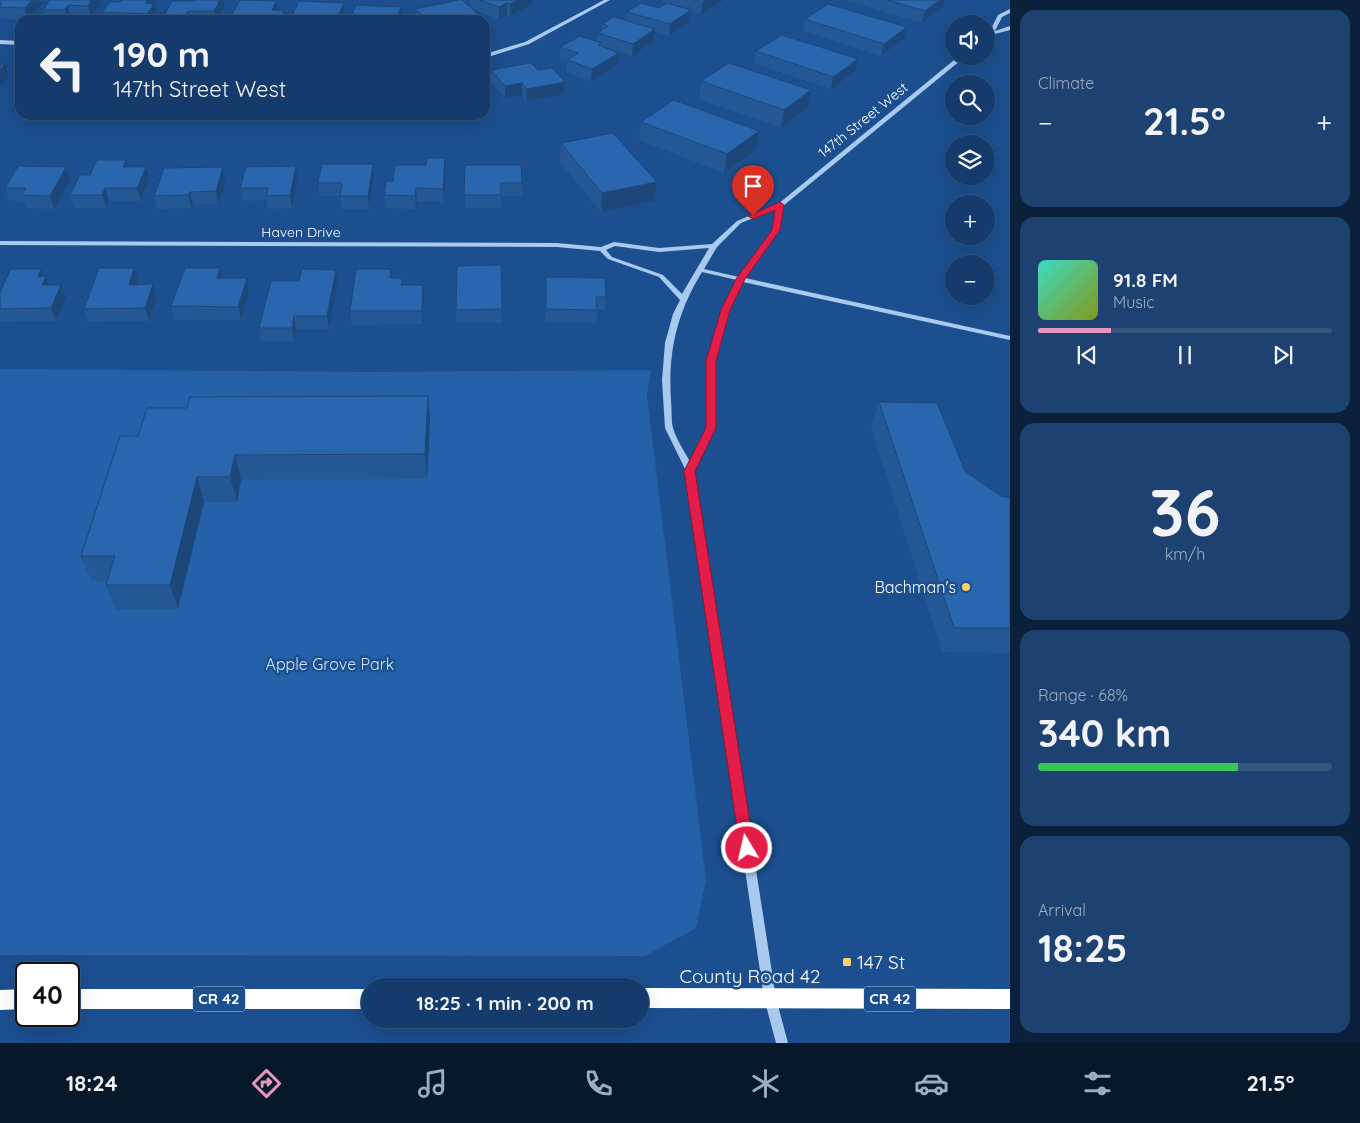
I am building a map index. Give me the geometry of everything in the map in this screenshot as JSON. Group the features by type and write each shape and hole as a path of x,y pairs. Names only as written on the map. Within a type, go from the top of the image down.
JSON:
{"highway":[{"name":"County Road 42","path":"649,998 1010,999"},
{"name":"CR 42","path":"80,999 361,999"},
{"path":"0,1000 15,1000"}],"street":[{"path":"490,54 527,43 608,0"},
{"path":"995,24 1000,16 1010,10"},
{"path":"995,33 1010,28"},
{"path":"0,42 15,43"},
{"name":"147th Street West","path":"782,1043 770,998 690,471 669,428 666,380 669,343 683,299 714,246 739,222 780,205 952,65"},
{"path":"690,471 711,428 711,361 726,310 741,279 776,230 780,205"},
{"name":"Haven Drive","path":"0,243 557,244 602,249 614,244 659,250 714,246"},
{"name":"Haven Drive","path":"602,249 610,258 661,276 683,299"},
{"path":"700,270 1010,338"}],"green space":[{"name":"Apple Grove Park","path":"0,369 369,372 651,370 647,396 706,880 696,928 645,956 0,955"}],"building":[{"path":"0,0 32,0 25,8 0,7 2,3 0,3"},
{"path":"50,0 92,0 88,6 68,5 65,10 43,10"},
{"path":"123,0 148,0 145,3 154,4 147,14 102,12 110,2 121,2"},
{"path":"220,0 214,11 188,11 186,15 165,15 172,1"},
{"path":"240,0 276,1 272,10 284,11 282,15 232,15"},
{"path":"462,0 479,15 422,15 415,9"},
{"path":"479,0 519,0 499,7"},
{"path":"694,0 707,0 702,3"},
{"path":"887,0 940,0 925,11"},
{"path":"299,1 344,3 338,15 292,15"},
{"path":"641,3 659,8 667,3 691,10 670,24 627,12"},
{"path":"828,4 907,27 884,44 805,19"},
{"path":"356,5 401,7 398,15 352,15"},
{"path":"614,17 655,29 633,44 598,33 608,26 602,24"},
{"path":"782,35 858,59 833,77 756,51"},
{"path":"580,36 601,43 598,45 619,53 592,69 567,60 578,53 560,47"},
{"path":"531,63 538,70 552,68 565,82 527,89 522,83 505,86 491,70"},
{"path":"729,63 811,90 784,110 701,81"},
{"path":"674,100 759,131 727,154 641,122"},
{"path":"613,133 657,182 602,193 561,143"},
{"path":"427,158 445,158 443,189 416,188 415,196 384,195 386,181 393,181 395,165 426,165"},
{"path":"97,160 126,160 123,167 146,167 137,188 105,188 102,195 70,195 80,175 90,175"},
{"path":"322,164 373,164 368,196 340,196 342,183 318,183"},
{"path":"465,165 521,165 522,183 501,183 501,195 464,195"},
{"path":"18,166 66,167 50,196 21,195 26,188 5,188"},
{"path":"296,166 290,195 266,196 268,188 240,188 246,167"},
{"path":"223,167 216,191 190,192 188,195 154,196 164,168"},
{"path":"501,265 502,309 456,310 457,266"},
{"path":"99,268 134,268 129,285 153,284 145,308 84,309"},
{"path":"185,268 220,268 217,278 247,278 238,307 171,306"},
{"path":"11,269 41,269 38,277 46,276 42,285 61,285 51,308 0,309 0,292"},
{"path":"302,269 336,270 327,316 294,316 292,328 259,328 271,281 299,281"},
{"path":"356,269 391,269 390,278 402,278 401,285 423,285 422,311 350,311"},
{"path":"546,277 605,278 606,297 596,297 597,310 546,309"},
{"path":"428,396 425,454 235,455 230,477 197,477 170,585 106,585 115,556 81,556 120,436 138,436 147,408 187,408 190,397"},
{"name":"Bachman's","path":"879,402 937,403 965,471 1002,497 1010,497 1010,628 954,628"}],"place":[{"name":"Bachman's","path":"966,587"},
{"name":"147 St","path":"847,962"}],"route":[{"path":"747,848 690,471 711,428 711,361 726,310 741,279 776,230 780,205 753,216"}]}
